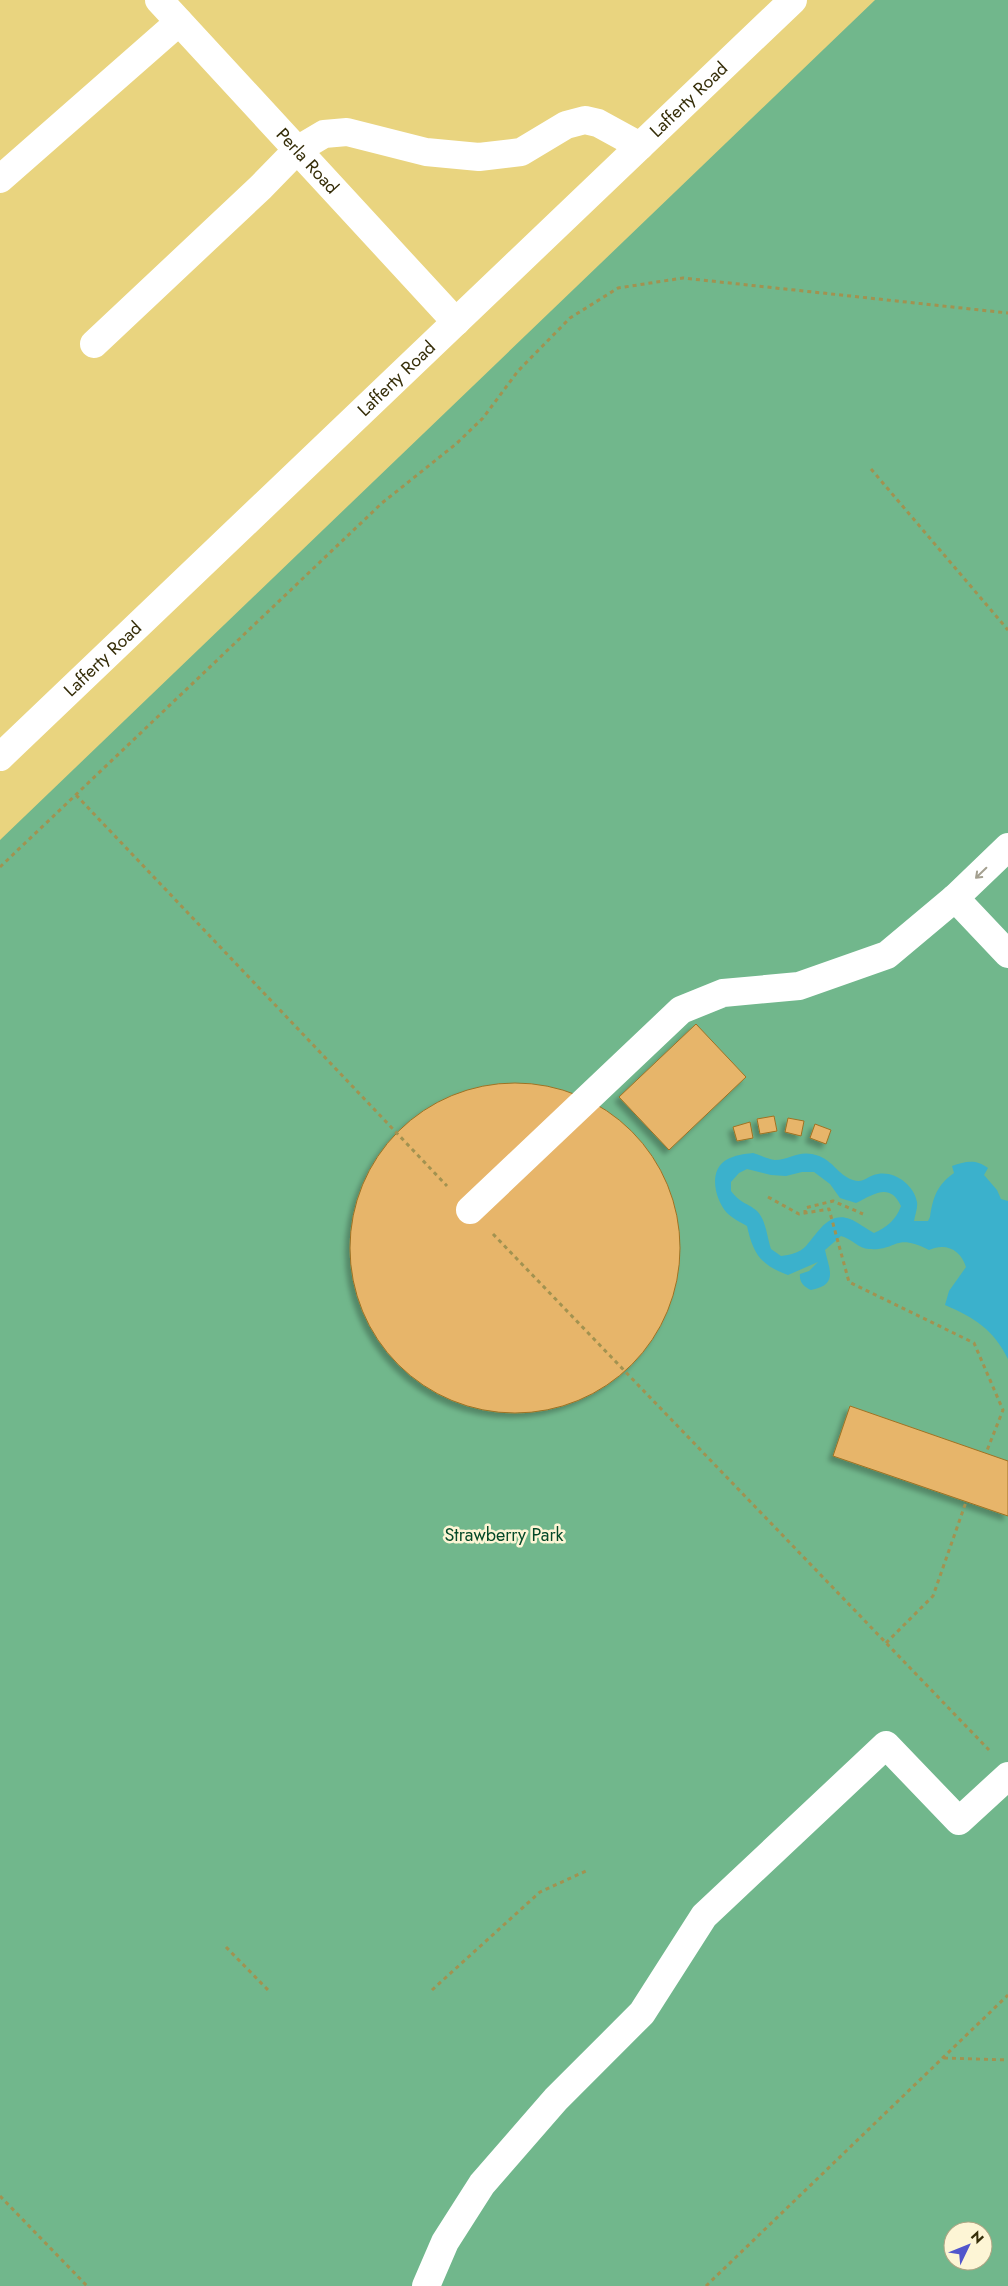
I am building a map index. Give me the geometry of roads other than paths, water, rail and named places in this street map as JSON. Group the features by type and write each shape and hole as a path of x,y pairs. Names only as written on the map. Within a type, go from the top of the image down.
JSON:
{"street":[{"name":"Perla Road","path":"159,0 456,322"},
{"name":"Lafferty Road","path":"0,757 793,0"},
{"path":"0,179 178,22"},
{"path":"94,344 261,187 297,150 324,134 347,132 426,152 479,157 521,152 566,125 585,120 598,123 640,146"},
{"path":"470,1210 681,1010 723,993 800,986 888,955 955,898 1008,847"},
{"path":"955,898 1008,954"},
{"path":"426,2286 445,2242 482,2184 556,2100 642,2013 704,1916 886,1745 959,1821 1001,1766"}],"water":[{"path":"753,1153 775,1160 807,1153 812,1154 825,1159 848,1178 857,1181 878,1174 897,1177 908,1185 915,1196 917,1207 914,1221 928,1221 937,1192 954,1173 952,1166 971,1162 979,1163 988,1168 984,1175 997,1190 1001,1199 1008,1201 1008,1359 996,1340 982,1326 945,1305 949,1291 966,1267 957,1252 947,1247 929,1250 918,1245 902,1242 878,1249 865,1249 841,1236 825,1250 830,1270 829,1280 820,1288 811,1290 802,1284 800,1274 809,1271 818,1262 788,1275 764,1262 755,1251 747,1226 727,1213 719,1201 715,1186 715,1178 720,1165 733,1157","holes":["747,1169 771,1175 786,1176 802,1172 814,1172 830,1184 840,1198 856,1203 875,1194 887,1192 892,1194 901,1206 890,1222 874,1233 850,1219 836,1218 824,1225 806,1246 794,1253 781,1256 771,1249 764,1224 757,1211 731,1191 731,1182 739,1173"]}],"park label":[{"name":"Strawberry Park","path":"504,1535"}]}
